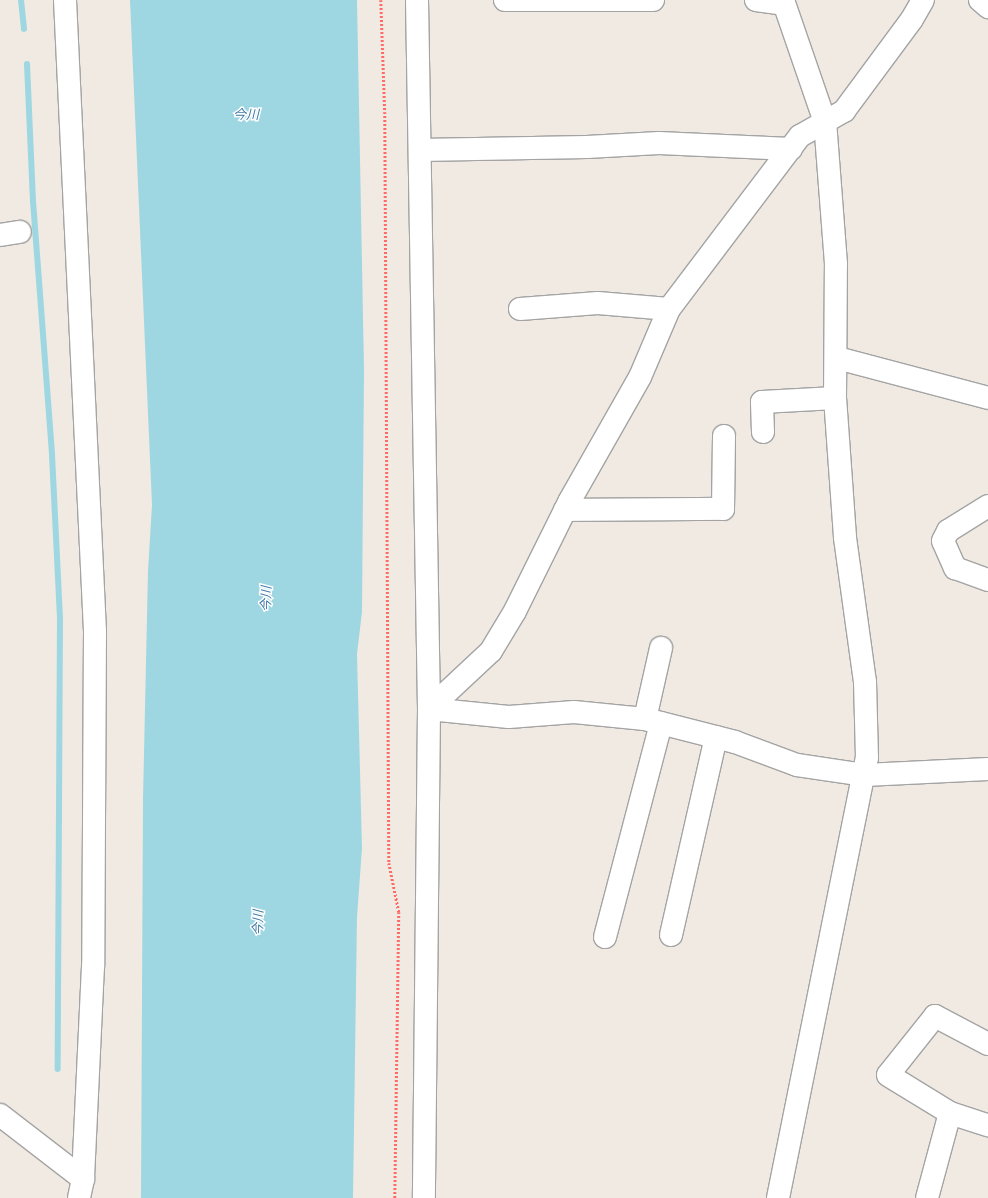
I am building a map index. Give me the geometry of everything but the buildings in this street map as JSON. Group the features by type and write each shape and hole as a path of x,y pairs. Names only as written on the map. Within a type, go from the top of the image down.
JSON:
{"street":[{"path":"65,0 95,631 93,966 81,1188"},
{"path":"416,0 420,150 429,709 424,1198"},
{"path":"505,0 653,0"},
{"path":"756,0 784,2 825,122 836,264 837,358 835,398 845,537 865,682 867,758 865,775 778,1198"},
{"path":"429,709 491,651 515,611 565,510 640,377 669,309 800,136 844,111 912,19 923,0"},
{"path":"980,0 988,7"},
{"path":"420,150 587,147 659,143 791,149"},
{"path":"520,310 598,303 669,309"},
{"path":"837,358 988,398"},
{"path":"762,432 762,402 835,398"},
{"path":"565,510 723,509 724,436"},
{"path":"988,506 948,531 943,541 955,568 988,580"},
{"path":"605,937 653,721 661,648"},
{"path":"429,709 509,717 574,712 653,721 716,737 797,765 865,775 988,769"},
{"path":"671,935 716,737"},
{"path":"988,1044 935,1016 888,1075 950,1113 988,1125"},
{"path":"927,1198 950,1113"},
{"path":"0,1115 81,1188"}],"path":[{"path":"381,0 385,120 389,863 399,912 395,1198"}],"water":[{"name":"今川","path":"130,0 357,0 364,370 362,612 357,654 362,848 357,917 353,1198 141,1198 143,799 148,571 152,505"}],"waterway":[{"path":"21,0 24,29"},
{"path":"27,64 33,201 52,455 60,617 58,1069"}]}
